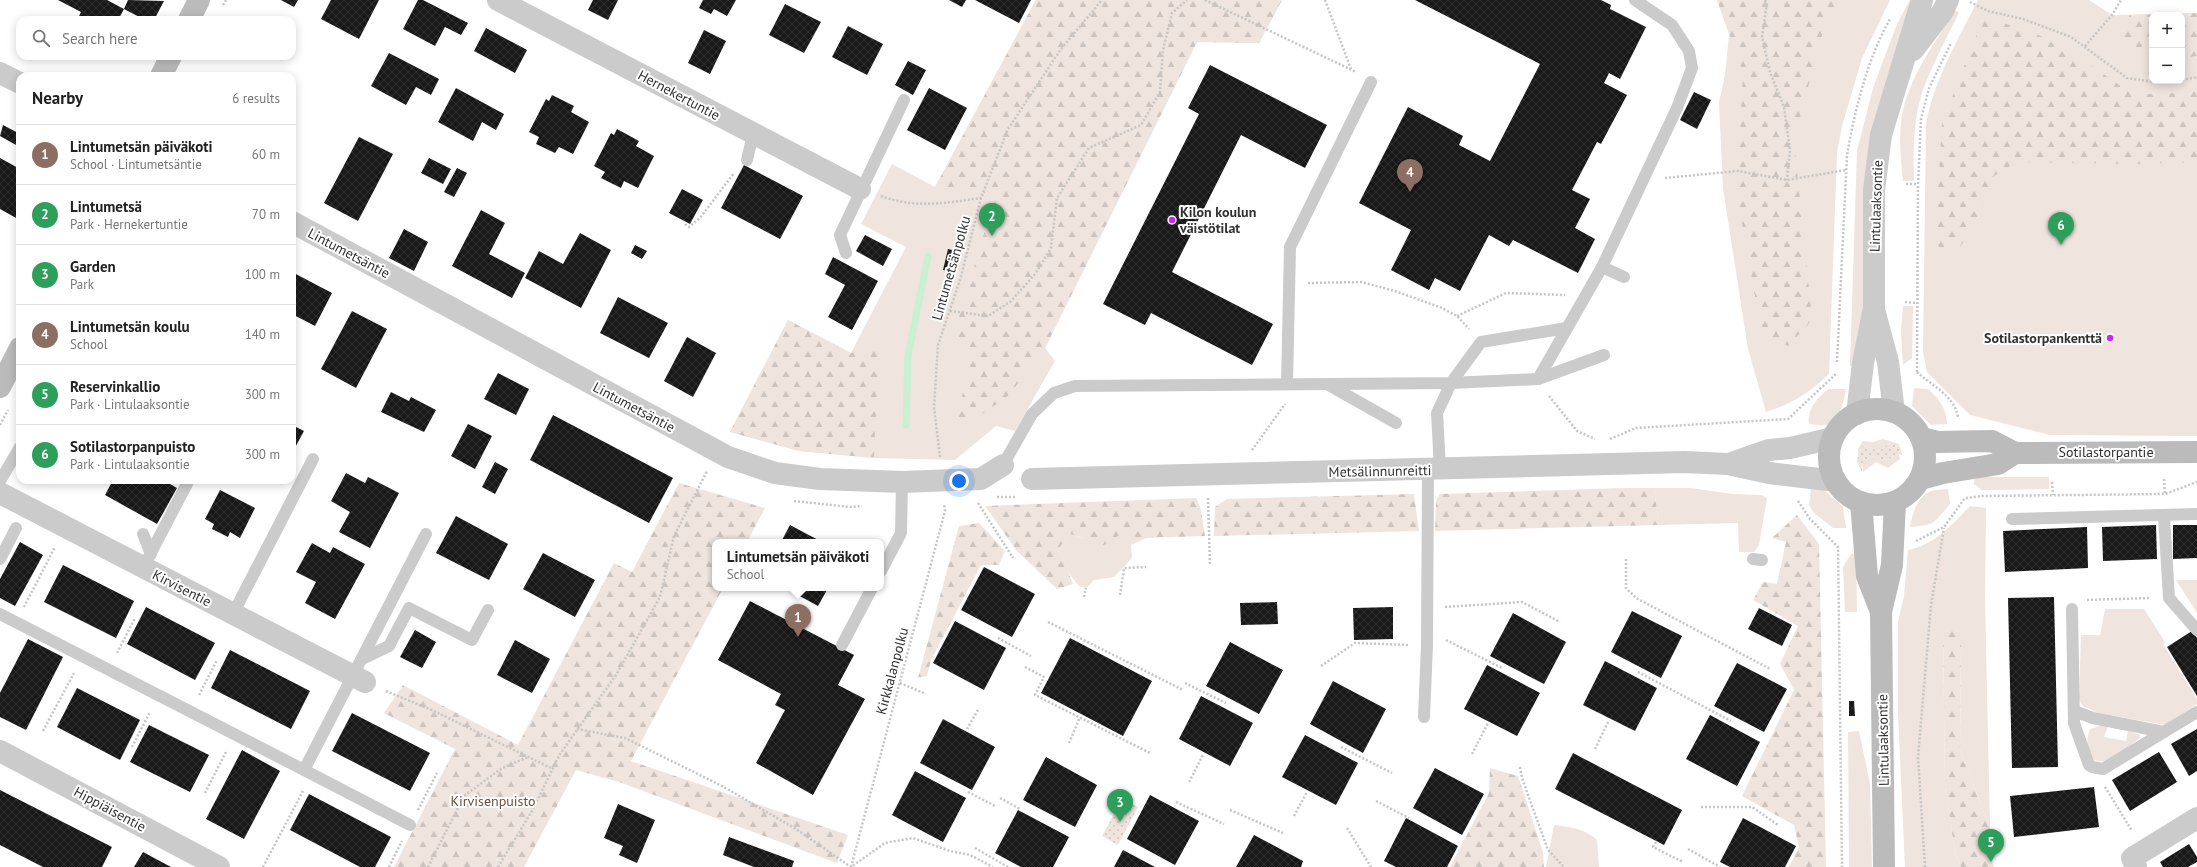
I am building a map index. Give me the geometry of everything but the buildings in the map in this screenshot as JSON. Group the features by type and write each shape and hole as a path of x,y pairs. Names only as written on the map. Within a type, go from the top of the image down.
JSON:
{"street":[{"path":"191,16 200,0"},
{"name":"Hernekertuntie","path":"498,0 860,189"},
{"name":"Lintulaaksontie","path":"1857,414 1863,363 1874,308 1874,190 1880,135 1891,97 1905,60 1922,0"},
{"name":"Lintulaaksontie","path":"1905,60 1943,11 1958,4"},
{"path":"163,72 169,60"},
{"path":"0,73 16,81"},
{"name":"Lintumetsäntie","path":"296,224 728,457 775,473 820,479 902,482 981,479 1003,465"},
{"name":"Lintulaaksontie","path":"1874,308 1888,362 1894,412"},
{"path":"0,387 16,356"},
{"path":"1875,409 1894,412 1910,422 1922,438 1926,459 1920,479 1909,493 1895,502 1872,505 1861,502 1847,494 1836,481 1830,460 1833,438 1847,420 1857,414 1875,409"},
{"name":"Metsälinnunreitti","path":"1728,464 1769,450 1790,448 1833,438"},
{"name":"Sotilastorpantie","path":"1922,438 1937,442 1992,441 2015,453 2197,452"},
{"path":"1920,479 1943,473 1998,464 2015,453"},
{"name":"Metsälinnunreitti","path":"1027,488 1236,475 1607,464 1728,464 1769,473 1836,481"},
{"name":"Kirvisentie","path":"0,493 66,527 147,561 233,614 360,672"},
{"name":"Lintulaaksontie","path":"1861,502 1867,576 1881,612"},
{"name":"Lintulaaksontie","path":"1884,867 1881,612 1892,565 1895,502"},
{"name":"Hippiäisentie","path":"0,751 219,867"},
{"path":"2136,867 2132,858 2197,818"}],"lane":[{"path":"1538,379 1602,267 1677,108 1692,68 1689,51 1672,25 1635,0"},
{"path":"1287,384 1290,248 1371,82"},
{"path":"846,253 840,235 860,189 904,100"},
{"path":"747,160 753,134"},
{"path":"1602,267 1624,277"},
{"path":"1424,717 1427,640 1426,608 1437,413 1451,383 1481,342 1567,328"},
{"path":"1003,465 1032,414 1054,392 1075,386 1451,383 1538,379 1604,355"},
{"path":"1326,383 1396,423"},
{"path":"233,614 313,459"},
{"path":"0,481 16,460"},
{"path":"884,565 901,533 902,482"},
{"path":"147,561 187,484"},
{"path":"2012,519 2197,514"},
{"path":"2164,516 2169,598 2197,630"},
{"path":"0,559 16,528"},
{"path":"143,534 147,561"},
{"path":"308,772 360,672 426,534"},
{"path":"842,645 870,591"},
{"path":"360,672 389,646 409,608 472,640 488,610"},
{"path":"2072,609 2074,722 2089,765 2103,769 2197,712"},
{"path":"0,614 410,825"},
{"path":"2074,711 2093,718 2164,732"}],"path":[{"name":"Lintumetsänpolku","path":"942,480 934,408 938,345 960,280 981,198 1008,129 1061,49 1102,0"},
{"path":"949,311 988,316 1010,302 1036,273 1051,248 1057,198 1089,148 1141,125 1160,92 1163,50 1172,12 1187,0"},
{"path":"1205,0 1351,69 1371,82"},
{"path":"1325,0 1351,69"},
{"path":"1765,0 1767,3 1762,37 1770,72 1784,107 1790,150 1787,180"},
{"path":"2085,46 2112,15 2120,0"},
{"path":"1958,4 1971,1 1988,11 2023,19 2071,37 2128,78 2149,82"},
{"path":"1952,39 1929,88 1920,120 1918,184 1917,372 1944,392 1957,409 1959,420"},
{"path":"2185,79 2197,77"},
{"path":"685,224 689,227 700,218 736,170"},
{"path":"1643,181 1679,176 1738,171 1787,180 1846,170"},
{"path":"1906,184 1918,184"},
{"path":"860,189 901,204 931,206 981,198"},
{"path":"1290,283 1361,282 1442,308 1457,316 1481,342"},
{"path":"1457,316 1506,293 1586,296"},
{"path":"1905,302 1917,303"},
{"path":"1538,379 1553,403 1577,431 1592,438 1607,440 1636,428 1788,419 1837,374"},
{"path":"1236,475 1258,440 1283,409 1288,397 1287,384"},
{"path":"1607,440 1607,464"},
{"path":"701,468 714,474"},
{"path":"498,867 532,811 560,754 616,675 660,597 674,536 707,471"},
{"path":"2164,479 2165,494"},
{"name":"Kirkkalanpolku","path":"851,867 945,511 942,480"},
{"path":"2052,482 2053,495"},
{"path":"991,498 1027,488"},
{"path":"1208,493 1210,566"},
{"path":"975,498 1013,558"},
{"path":"791,500 812,504 850,507 865,506"},
{"path":"1797,500 1810,519 1838,547 1842,867"},
{"path":"16,622 66,527"},
{"path":"1925,867 1918,757 1931,605 1944,527"},
{"path":"1626,559 1626,588 1636,598 1770,669"},
{"path":"1120,595 1124,568 1146,567"},
{"path":"1084,597 1086,588"},
{"path":"2072,609 2084,600 2169,598"},
{"path":"1426,608 1522,602 1560,622"},
{"path":"108,669 135,618"},
{"path":"1048,622 1183,690"},
{"path":"1321,666 1355,643 1427,640 1440,637 1502,668"},
{"path":"998,638 1031,656"},
{"path":"43,731 83,656"},
{"path":"190,712 217,660"},
{"path":"1025,667 1044,677 1035,695 1150,753"},
{"path":"360,672 434,711 553,769"},
{"path":"1638,672 1731,721"},
{"path":"900,682 926,694"},
{"path":"1185,683 1226,703"},
{"path":"132,747 159,696"},
{"path":"967,729 979,708"},
{"path":"1069,743 1080,717"},
{"path":"1595,749 1610,720"},
{"path":"1472,754 1488,723"},
{"path":"578,729 626,738 722,786 796,829 851,867 885,843 913,838 950,851 970,855 993,867"},
{"path":"205,792 235,735"},
{"path":"1341,747 1392,773"},
{"path":"1189,782 1203,755"},
{"path":"428,867 464,796 502,768 528,757"},
{"path":"1520,767 1522,778 1548,850 1564,867"},
{"path":"2103,769 2103,784 2136,838"},
{"path":"263,867 308,772"},
{"path":"389,867 437,773"},
{"path":"968,792 995,806"},
{"path":"1294,816 1307,792"},
{"path":"1000,798 1020,809"},
{"path":"1376,801 1409,818"},
{"path":"1176,802 1224,824"},
{"path":"1701,807 1752,807 1778,825"},
{"path":"1230,810 1283,832"},
{"path":"1347,828 1371,867"},
{"path":"1656,842 1653,847 1683,862"},
{"path":"975,848 1008,867"},
{"path":"1688,849 1720,867"}],"green space":[{"path":"1036,0 1282,0 1259,43 1197,42 1045,348 1055,361 1015,431 996,426 955,460 874,458 799,451 730,432 788,320 851,353 906,247 861,224 892,164 935,187"},
{"path":"1036,0 1282,0 1259,43 1197,42 1045,348 1009,395 955,433 970,355 953,336 996,194 935,187"},
{"path":"1717,0 1890,0 1862,58 1842,126 1837,153 1829,374 1800,397 1766,412 1748,349 1723,188 1719,102 1725,75 1729,34"},
{"path":"1717,0 1838,0 1824,28 1794,140 1812,320 1788,346 1762,336 1737,195 1743,72"},
{"path":"1910,0 1917,0 1878,107 1867,160 1866,295 1859,366 1850,366 1857,151 1873,88 1897,24"},
{"path":"1978,0 2089,0 2112,15 2149,14 2149,84 2185,84 2185,13 2197,13 2197,436 2050,435 1970,415 1927,372 1923,352 1926,124 1935,92 1955,45"},
{"path":"1955,10 1959,13 1930,72 1919,104 1914,137 1914,181 1903,181 1900,138 1901,123 1908,93 1914,78"},
{"path":"2185,13 2197,13 2197,56 2185,58"},
{"path":"2149,14 2149,54 2131,48 2117,37 2130,15"},
{"path":"1983,18 2032,31 2095,68 2129,92 2158,95 2197,90 2197,162 2137,164 2016,162 1994,176 1973,229 1957,251 1941,251 1935,239 1942,123"},
{"path":"1903,306 1913,306 1912,358 1903,365 1901,331"},
{"path":"788,320 851,353 879,349 874,458 799,451 730,432"},
{"path":"1914,388 1928,389 1936,397 1944,409 1947,424 1931,425 1912,406"},
{"path":"1829,389 1846,389 1843,404 1838,415 1834,420 1825,425 1809,424 1811,409 1817,400"},
{"path":"1883,439 1899,444 1900,447 1891,443 1878,451 1866,445 1859,447 1863,441 1873,442"},
{"path":"1891,443 1900,447 1902,455 1899,454 1883,462 1873,456 1863,461 1862,472 1857,462 1859,447 1866,445 1878,451"},
{"path":"1899,454 1900,459 1888,468 1876,462 1863,472 1863,461 1873,456 1883,462"},
{"path":"1974,477 2049,477 2049,489 1982,490 1974,484"},
{"name":"Kirvisenpuisto","path":"679,483 765,508 749,539 712,539 712,591 721,591 631,761 848,835 837,863 619,782 576,770 524,867 394,867 455,749 384,713 403,685 518,745 614,563 632,572"},
{"path":"1654,488 1690,488 1733,494 1761,495 1767,498 1759,545 1754,552 1739,552 1738,523 1659,525"},
{"path":"1654,488 1659,525 1435,531 1436,501 1440,494"},
{"path":"1811,489 1824,490 1843,507 1846,528 1833,528 1813,512 1809,505"},
{"path":"1948,489 1950,504 1934,522 1910,527 1916,506 1923,496 1934,490"},
{"path":"1414,494 1419,531 1214,536 1215,507 1227,499"},
{"path":"1196,498 1201,509 1205,536 1146,538 1131,545 1121,534 1104,545 1091,546 1083,538 1070,534 1059,548 1073,584 1057,589 1017,551 985,506"},
{"path":"1970,506 1986,508 1985,598 1990,828 1960,750 1961,642 1943,630 1945,787 1955,853 1961,867 1905,867 1898,713 1898,622 1904,596 1908,550 1917,548 1934,539 1950,527"},
{"path":"1797,515 1819,544 1826,867 1789,867 1799,847 1794,825 1742,796 1794,690 1780,664 1798,626 1753,600 1763,582 1777,584 1786,542 1772,538"},
{"path":"979,523 1005,551 999,565 981,565 931,660 927,676 918,678 959,526"},
{"path":"1121,533 1131,545 1132,558 1114,577 1094,580 1086,588 1079,586 1068,572 1059,548 1070,534 1104,545"},
{"path":"1851,554 1856,554 1857,612 1845,612 1843,567"},
{"path":"2176,580 2197,580 2197,613"},
{"path":"2105,609 2144,609 2165,642 2163,644 2197,699 2197,704 2165,725 2098,713 2083,706 2079,699 2081,635 2100,635"},
{"path":"1954,627 1961,642 1960,750 1990,828 1991,858 1994,867 1961,867 1955,853 1945,787 1943,630"},
{"path":"2100,726 2108,726 2104,737 2126,741 2128,731 2140,735 2140,738 2122,752 2107,760 2094,760 2087,745 2088,738 2090,729"},
{"path":"1859,731 1870,784 1872,867 1849,867 1848,732"},
{"path":"1490,768 1518,776 1543,852 1544,867 1450,867 1489,793"},
{"path":"1122,799 1138,807 1118,845 1102,836"},
{"path":"1554,825 1571,827 1587,833 1597,840 1599,867 1546,867"}],"waterway":[{"path":"906,425 908,356 928,256"}],"place":[{"name":"Lintumetsän koulu","path":"1410,192"},
{"name":"Kilon koulun väistötilat","path":"1172,220"},
{"name":"Lintumetsä","path":"992,236"},
{"name":"Sotilastorpanpuisto","path":"2061,245"},
{"name":"Sotilastorpankenttä","path":"2110,338"},
{"name":"Lintumetsän päiväkoti","path":"798,637"},
{"name":"Garden","path":"1120,822"},
{"name":"Reservinkallio","path":"1991,862"}]}
